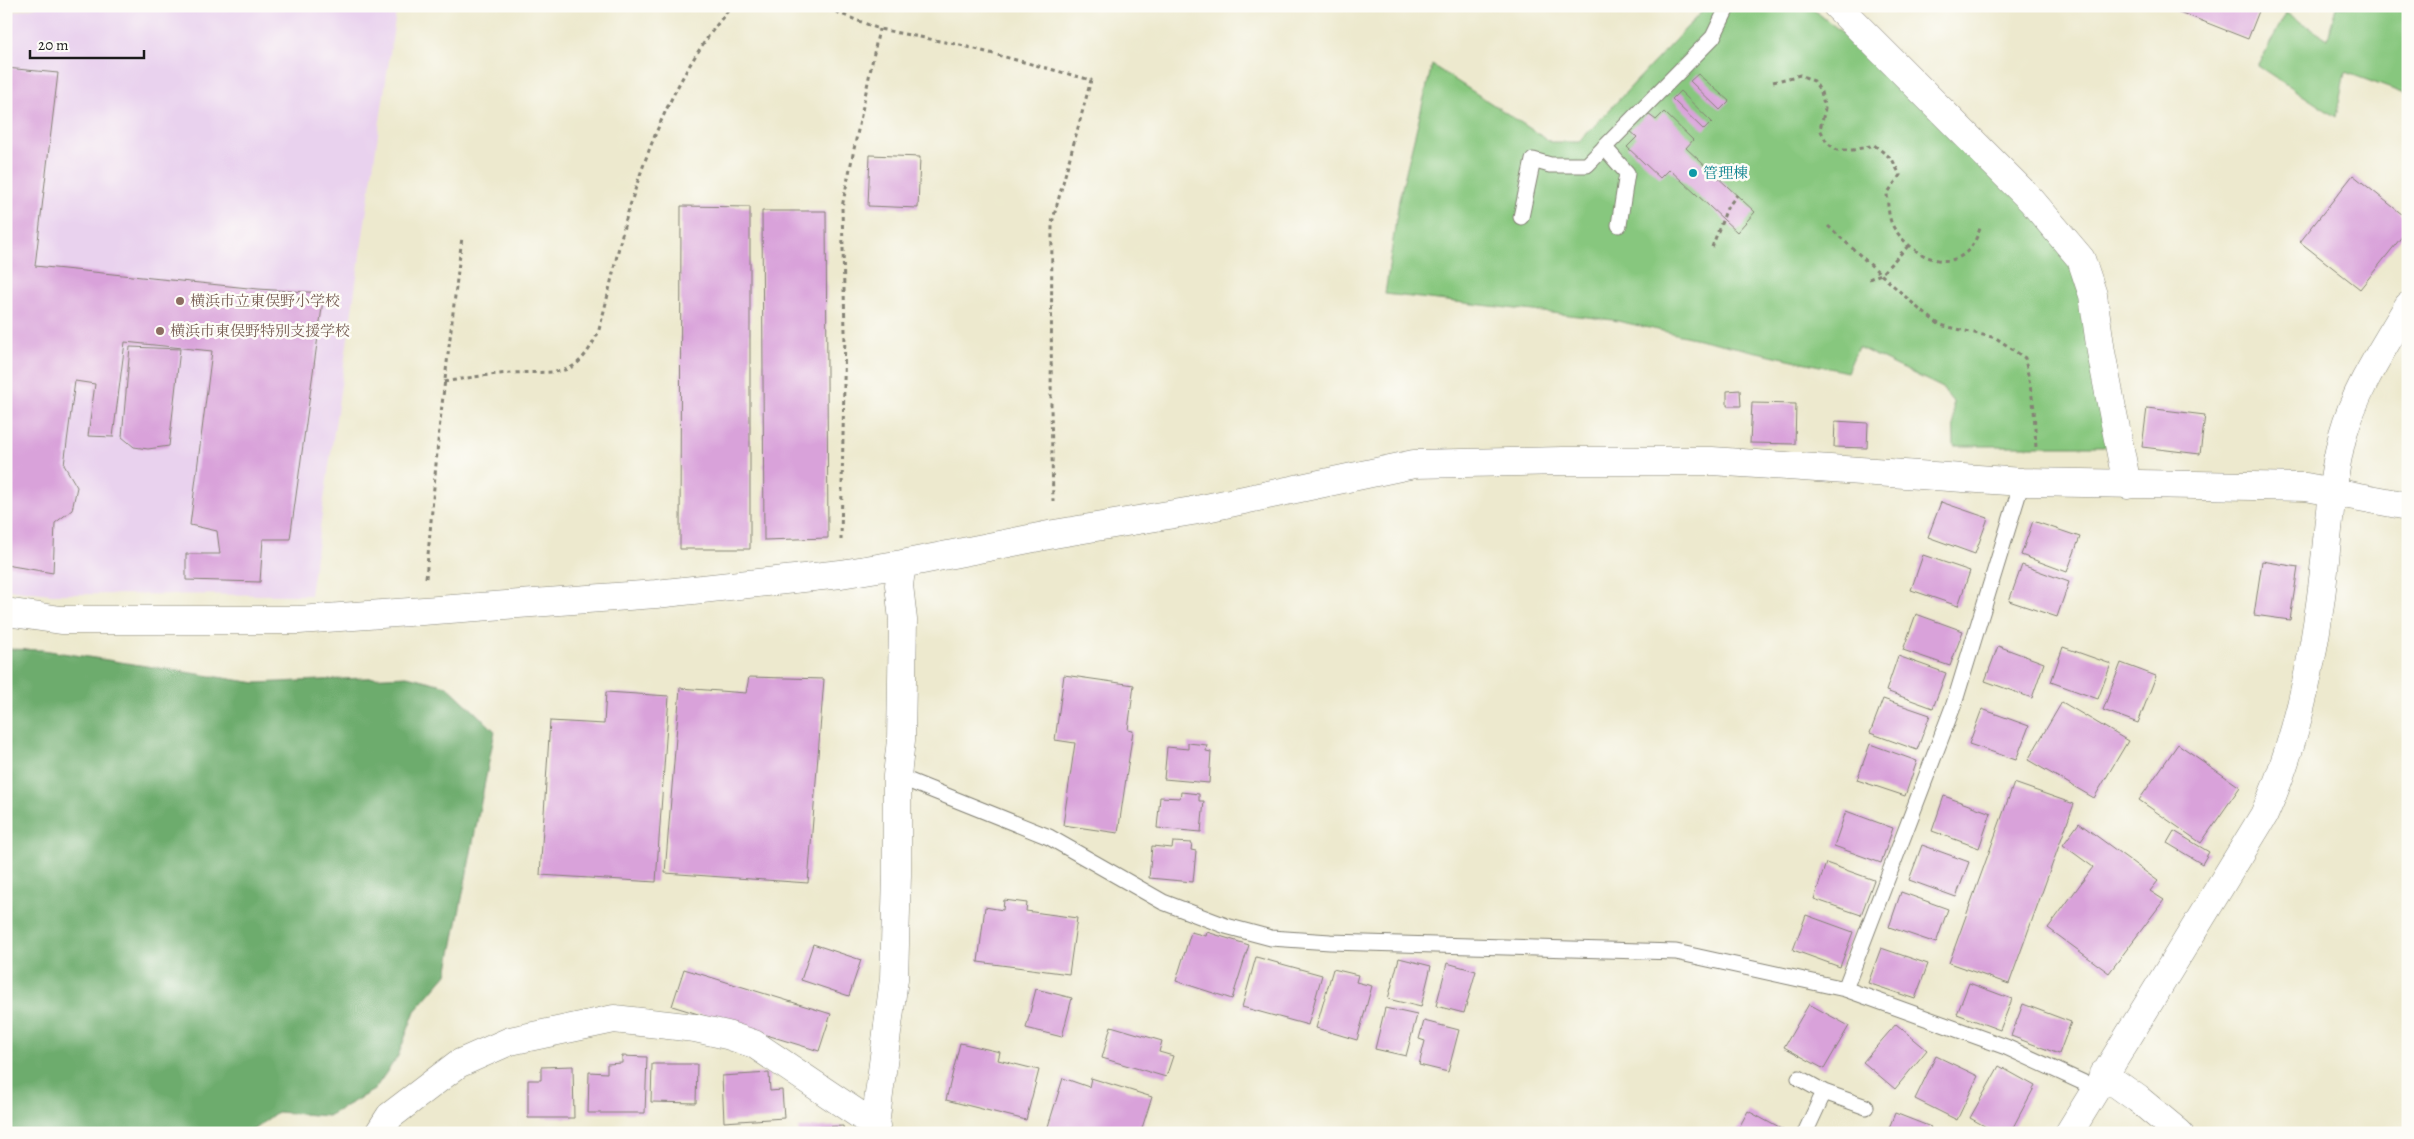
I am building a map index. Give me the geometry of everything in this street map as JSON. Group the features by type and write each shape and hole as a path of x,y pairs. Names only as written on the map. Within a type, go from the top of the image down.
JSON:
{"street":[{"path":"1837,6 2031,200 2081,259 2093,295 2101,352 2128,485"},
{"path":"2069,1133 2099,1081 2264,815 2281,778 2295,729 2319,611 2332,492 2344,434 2359,391 2408,306"},
{"path":"6,612 61,620 299,620 656,594 840,574 902,564 1054,534 1192,511 1414,464 1712,461 2029,482 2297,487 2408,506"},
{"path":"379,1133 390,1116 458,1064 510,1041 614,1019 695,1028 727,1035 754,1044 875,1129 894,979 898,875 897,776 901,720 903,620 899,585 902,564"},
{"path":"2099,1081 2138,1099 2179,1133"}],"lane":[{"path":"1521,217 1533,160 1550,165 1586,165 1713,37 1728,6"},
{"path":"1604,147 1627,172 1619,225"},
{"path":"1845,989 1954,704 2029,482"},
{"path":"897,776 1049,837 1163,902 1226,926 1271,938 1414,945 1676,952 1845,989 2099,1081"},
{"path":"1799,1078 1824,1092 1866,1107"},
{"path":"1805,1133 1824,1092"}],"path":[{"path":"444,382 484,374 554,373 568,369 581,362 590,350 598,333 626,220 652,140 683,73 732,6"},
{"path":"822,6 879,29 960,45 1091,80 1052,223 1051,407 1054,534"},
{"path":"840,574 845,330 842,207 879,29"},
{"path":"1773,82 1800,75 1814,81 1821,92 1824,109 1820,129 1827,143 1837,150 1853,150 1874,145 1892,158 1900,176 1888,194 1889,211 1893,227 1927,258 1947,261 1967,254 1976,243 1980,228"},
{"path":"1712,247 1727,208 1737,195"},
{"path":"1828,226 1919,309 1940,325 1996,338 2025,358 2034,408 2029,482"},
{"path":"423,611 444,382 462,237"},
{"path":"1869,279 1881,274 1910,244"}],"shaded area":[{"name":"横浜市立東俣野小学校","path":"39,6 397,6 310,595 51,594 6,589 6,14"}],"green space":[{"path":"1707,6 1809,6 1942,112 2064,236 2120,446 1954,446 1953,402 1941,387 1858,347 1847,372 1613,320 1385,294 1399,200 1432,65 1551,142 1579,142"},
{"path":"2336,6 2408,6 2408,45 2404,58 2408,59 2408,95 2345,72 2336,117 2258,66 2286,13 2328,39"},
{"path":"6,649 43,650 256,683 407,676 447,686 495,731 447,974 415,1011 398,1056 374,1090 328,1116 277,1112 249,1133 6,1133"}],"building":[{"path":"2164,6 2261,6 2248,39"},
{"path":"6,68 58,73 35,266 258,289 324,293 290,539 263,539 260,582 186,580 186,554 220,554 217,531 190,525 212,351 125,342 113,437 88,436 95,384 75,381 64,465 77,487 72,510 55,523 53,573 6,565"},
{"path":"1698,74 1729,101 1720,110 1690,81"},
{"path":"1680,91 1712,122 1704,130 1672,99"},
{"name":"管理棟","path":"1664,112 1693,140 1686,148 1755,212 1737,232 1669,169 1660,178 1627,147 1637,137 1629,130 1648,114 1656,120"},
{"path":"870,155 920,157 918,208 868,206"},
{"path":"2353,175 2408,219 2408,229 2360,289 2300,242"},
{"path":"681,206 750,207 750,549 680,549"},
{"path":"762,211 826,211 828,538 764,540"},
{"path":"130,347 180,349 169,446 148,449 134,447 122,437"},
{"path":"1740,390 1741,406 1727,406 1727,391"},
{"path":"1752,403 1796,404 1795,444 1750,443"},
{"path":"2147,408 2205,415 2200,454 2142,447"},
{"path":"1835,421 1868,423 1867,448 1834,447"},
{"path":"1941,502 1988,518 1975,554 1928,537"},
{"path":"2033,521 2080,537 2067,572 2021,555"},
{"path":"1923,555 1970,571 1958,606 1911,590"},
{"path":"2262,561 2298,567 2290,620 2254,615"},
{"path":"2022,565 2069,582 2057,617 2009,601"},
{"path":"1916,614 1963,631 1950,666 1903,650"},
{"path":"1998,646 2044,663 2032,698 1985,681"},
{"path":"2063,647 2111,664 2098,699 2051,682"},
{"path":"1898,656 1946,673 1933,708 1886,691"},
{"path":"2121,663 2156,676 2138,723 2103,710"},
{"path":"1064,675 1134,685 1128,730 1133,731 1118,833 1063,825 1075,743 1055,740"},
{"path":"749,677 824,679 808,883 665,873 680,688 746,693"},
{"path":"606,692 669,696 656,882 540,875 550,721 604,724"},
{"path":"1883,699 1930,715 1917,750 1870,733"},
{"path":"2062,702 2128,741 2094,798 2028,760"},
{"path":"1982,709 2029,726 2016,760 1969,744"},
{"path":"1188,743 1207,745 1206,751 1211,752 1209,783 1164,779 1167,747 1188,749"},
{"path":"1870,744 1917,761 1905,796 1857,780"},
{"path":"2178,744 2240,787 2201,843 2139,800"},
{"path":"2014,783 2074,804 2009,984 1949,963"},
{"path":"1181,792 1199,794 1199,801 1204,801 1201,832 1157,828 1160,797 1180,798"},
{"path":"1944,796 1991,813 1979,848 1932,831"},
{"path":"1846,811 1893,828 1881,863 1834,846"},
{"path":"2079,823 2158,881 2150,891 2164,900 2109,973 2048,928 2093,867 2063,845"},
{"path":"2174,831 2209,852 2202,864 2167,843"},
{"path":"1173,842 1192,843 1191,850 1196,851 1193,882 1149,878 1152,846 1172,848"},
{"path":"1922,845 1969,862 1956,897 1909,880"},
{"path":"1826,863 1874,880 1861,915 1814,899"},
{"path":"1901,892 1948,909 1936,943 1889,927"},
{"path":"1004,900 1027,903 1026,911 1077,918 1069,974 978,962 985,907 1003,910"},
{"path":"1806,915 1853,932 1840,967 1793,950"},
{"path":"1191,932 1206,936 1207,932 1249,945 1232,999 1176,981"},
{"path":"813,944 861,960 849,996 801,980"},
{"path":"1881,948 1928,964 1915,999 1868,983"},
{"path":"1256,957 1322,975 1308,1025 1242,1007"},
{"path":"1399,958 1431,966 1421,1007 1388,999"},
{"path":"1447,963 1476,971 1464,1013 1436,1006"},
{"path":"684,969 831,1014 819,1051 672,1006"},
{"path":"1333,969 1358,975 1356,982 1372,986 1357,1040 1316,1028"},
{"path":"1969,983 2012,999 2000,1030 1957,1014"},
{"path":"1036,989 1072,998 1062,1037 1026,1028"},
{"path":"1809,1004 1849,1026 1824,1069 1784,1047"},
{"path":"2023,1004 2071,1022 2059,1054 2011,1036"},
{"path":"1385,1008 1417,1015 1406,1056 1375,1049"},
{"path":"1424,1021 1459,1030 1448,1072 1419,1065 1425,1041 1419,1039"},
{"path":"1896,1024 1927,1050 1895,1089 1863,1062"},
{"path":"1111,1026 1162,1041 1159,1052 1173,1056 1166,1077 1102,1058"},
{"path":"960,1043 1000,1052 998,1060 1039,1070 1026,1120 946,1100"},
{"path":"622,1056 647,1057 645,1113 588,1113 589,1072 607,1073 607,1064 622,1063"},
{"path":"1936,1056 1978,1076 1957,1120 1915,1099"},
{"path":"652,1064 697,1064 696,1103 651,1102"},
{"path":"573,1066 574,1118 528,1118 528,1080 541,1080 541,1067"},
{"path":"1999,1066 2035,1086 2010,1133 1997,1133 1970,1118"},
{"path":"769,1073 770,1091 782,1090 784,1118 724,1122 722,1076"},
{"path":"1063,1078 1089,1087 1091,1078 1152,1097 1142,1128 1157,1133 1046,1133"},
{"path":"1748,1111 1783,1130 1781,1133 1736,1133"},
{"path":"1895,1113 1931,1127 1928,1133 1887,1133"},
{"path":"843,1126 844,1133 799,1133 798,1128"}],"place":[{"name":"管理棟","path":"1693,173"},
{"name":"横浜市立東俣野小学校","path":"180,301"},
{"name":"横浜市東俣野特別支援学校","path":"160,331"}]}
